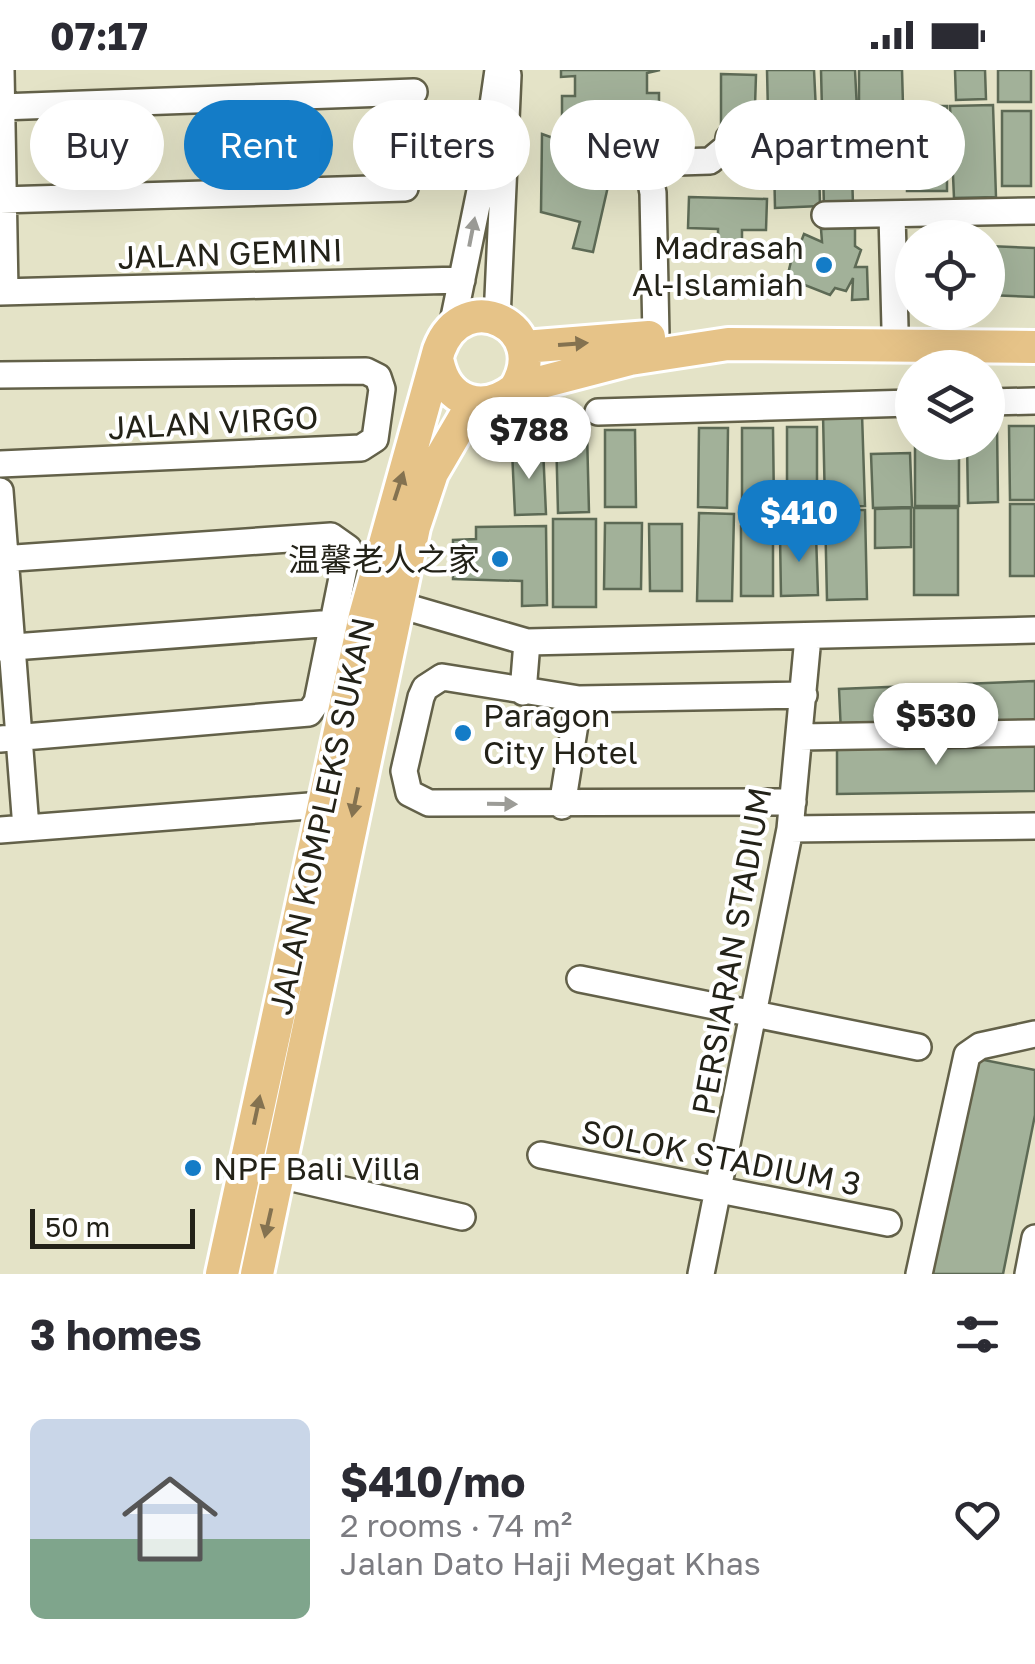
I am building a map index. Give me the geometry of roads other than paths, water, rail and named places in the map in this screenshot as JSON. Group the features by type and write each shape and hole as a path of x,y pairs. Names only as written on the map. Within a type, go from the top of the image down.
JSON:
{"main road":[{"path":"452,328 474,317 497,319 518,335 524,347 522,376 514,389"},
{"name":"JALAN KOMPLEKS SUKAN","path":"222,1274 322,805 390,513 444,338 452,328"},
{"path":"524,347 722,330 894,328 1035,332"},
{"path":"438,364 448,389 472,403 488,404 514,389 630,359 728,344 1035,346"},
{"name":"JALAN KOMPLEKS SUKAN","path":"257,1274 414,527 432,473 472,403"}],"street":[{"path":"1,70 3,292"},
{"path":"452,328 498,70"},
{"path":"497,319 510,124 508,70"},
{"path":"1,106 414,92"},
{"path":"1,200 353,190"},
{"path":"653,190 656,336"},
{"path":"825,215 1035,211"},
{"path":"892,214 894,328"},
{"name":"JALAN GEMINI","path":"3,292 462,280"},
{"name":"JALAN VIRGO","path":"0,375 366,371 378,376 382,389 376,434 366,447 0,464"},
{"path":"1005,402 1035,401"},
{"path":"598,412 895,403"},
{"path":"0,491 10,738 26,828"},
{"path":"3,559 338,537 348,555 317,702 309,713 10,738"},
{"path":"396,604 527,642 1035,630"},
{"path":"6,647 334,623"},
{"name":"PERSIARAN STADIUM","path":"701,1274 790,829 808,637"},
{"path":"523,692 527,642"},
{"path":"793,802 562,806 429,803 409,793 404,782 421,698 432,682 452,678 579,699 804,695"},
{"path":"562,806 579,699"},
{"path":"800,737 1035,733"},
{"path":"0,830 322,805"},
{"path":"790,829 1035,826"},
{"path":"580,979 918,1047"},
{"path":"920,1274 967,1056 980,1046 1035,1034"},
{"name":"SOLOK STADIUM 3","path":"541,1155 888,1223"},
{"path":"279,1174 462,1217"},
{"path":"1028,1274 1035,1238"}],"place":[{"name":"Madrasah Al-Islamiah","path":"824,265"},
{"name":"温馨老人之家","path":"500,559"},
{"name":"Paragon City Hotel","path":"463,733"},
{"name":"NPF Bali Villa","path":"193,1168"}]}
